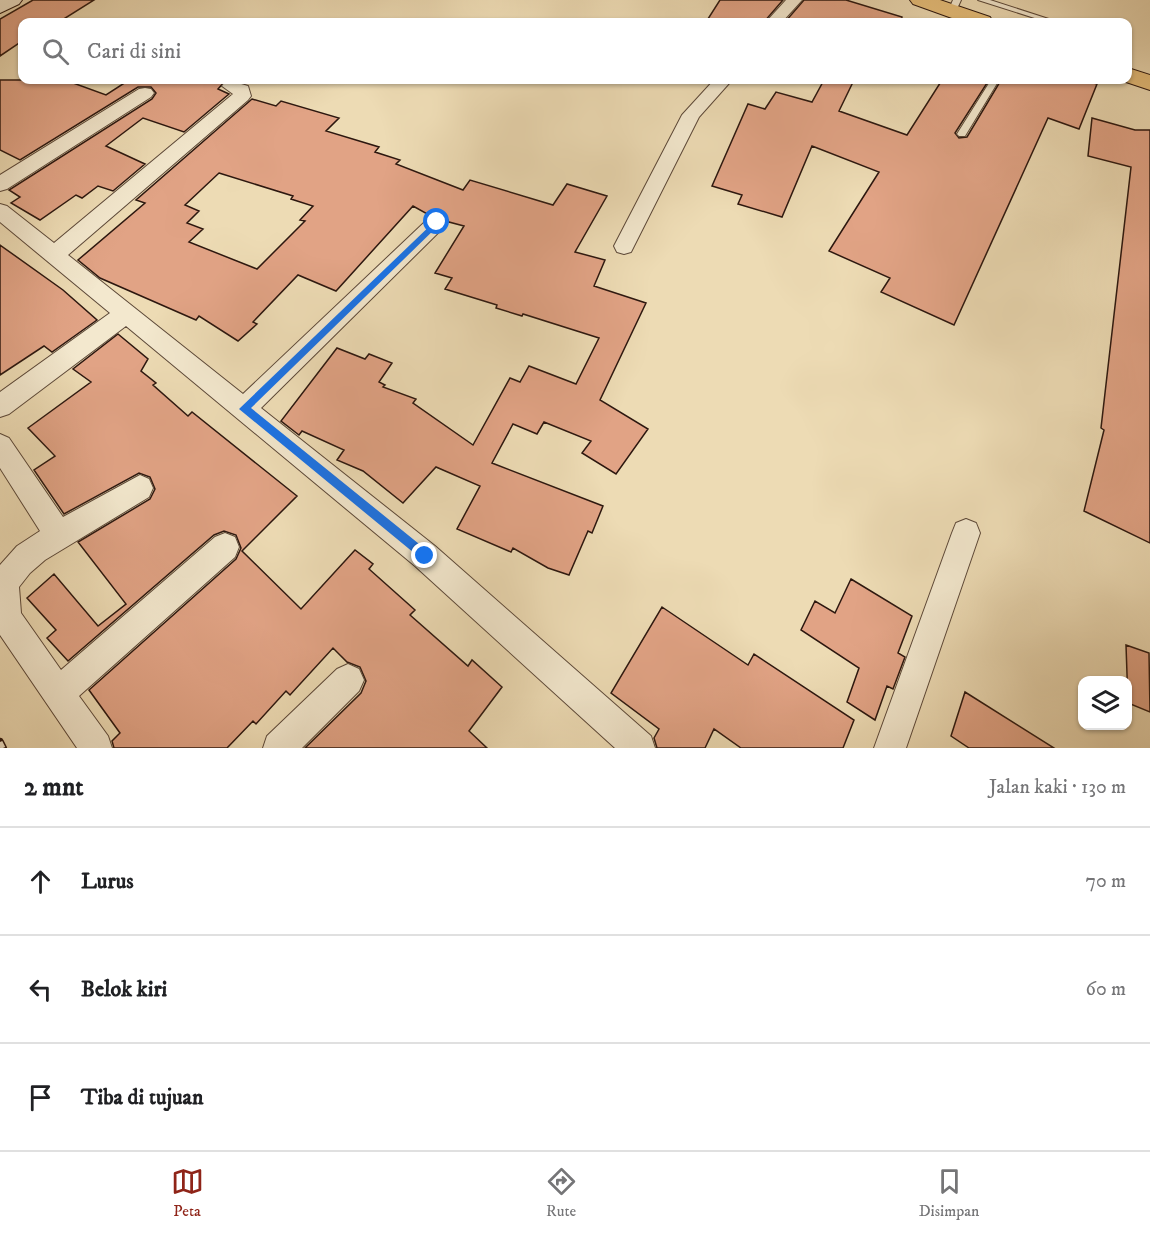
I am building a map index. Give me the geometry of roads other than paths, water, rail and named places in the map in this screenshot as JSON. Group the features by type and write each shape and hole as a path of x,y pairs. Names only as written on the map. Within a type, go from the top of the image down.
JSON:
{"highway":[{"path":"920,0 955,5 976,18"},
{"path":"1132,76 1150,83"}],"main road":[{"path":"0,7 12,0"}],"street":[{"path":"778,18 794,0"},
{"path":"624,246 691,115 719,84"},
{"path":"55,254 242,96 242,90 231,86"},
{"path":"0,184 145,93"},
{"path":"0,211 425,556 639,748"},
{"path":"244,409 437,222"},
{"path":"0,405 127,313"},
{"path":"0,446 59,535"},
{"path":"96,748 7,619 4,604 5,586 16,569 33,551 140,488"},
{"path":"890,748 966,533"},
{"path":"58,693 225,547"},
{"path":"279,748 348,680"}],"lane":[{"path":"982,0 1041,18"},
{"path":"962,134 993,84"}],"railway":[{"path":"0,742 3,748"}]}
